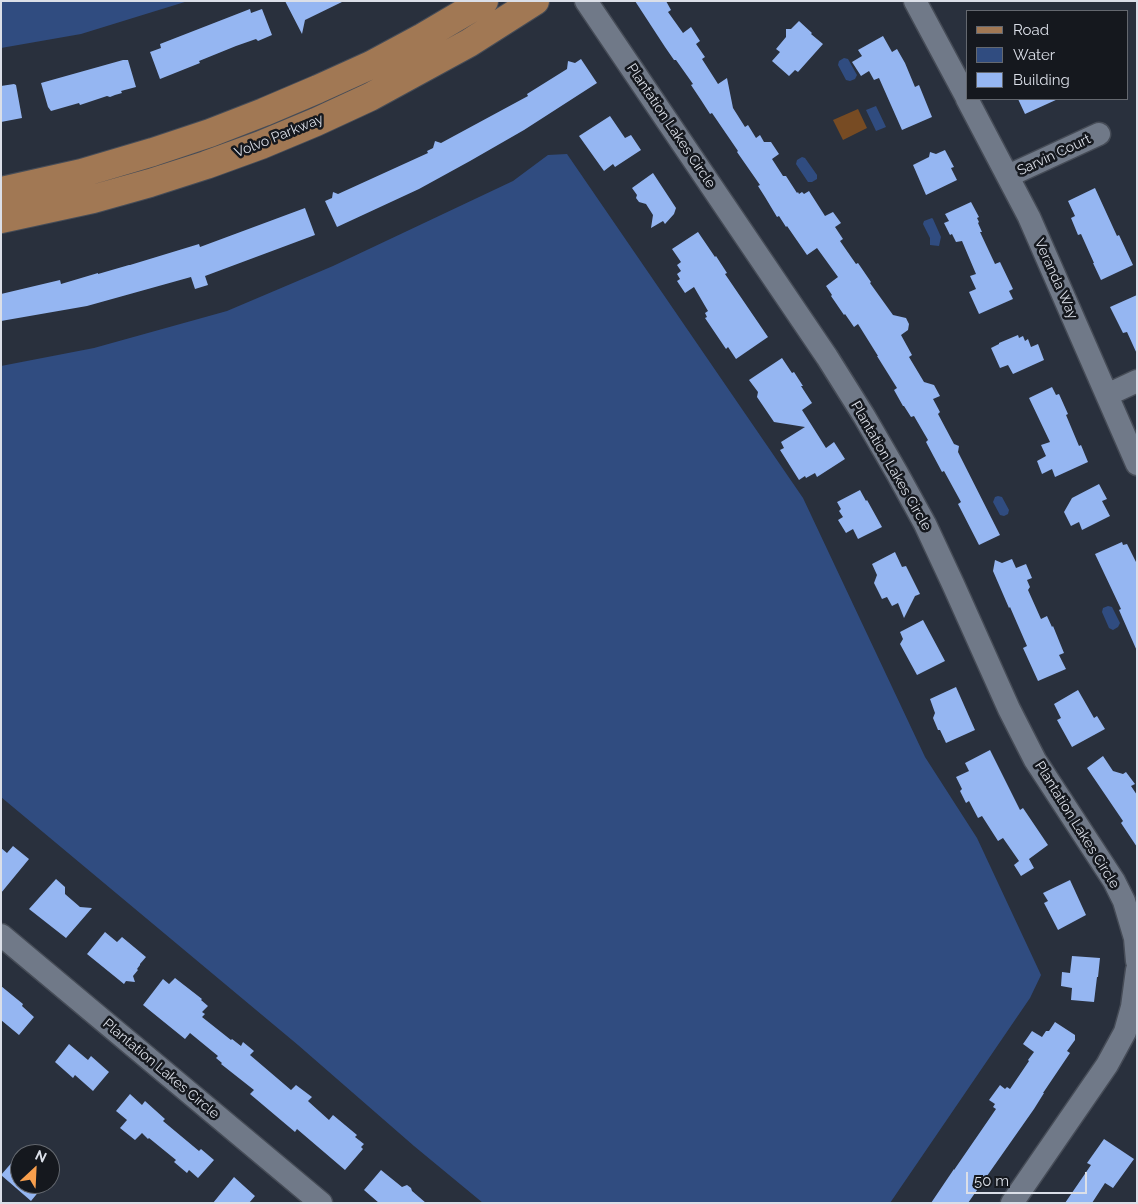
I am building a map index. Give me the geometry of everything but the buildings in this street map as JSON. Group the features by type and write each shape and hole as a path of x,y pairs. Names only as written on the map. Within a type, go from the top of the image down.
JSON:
{"main road":[{"name":"Volvo Parkway","path":"1,190 82,173 154,152 264,112 318,90 371,65 484,1"},
{"name":"Volvo Parkway","path":"1,219 122,191 206,165 261,145 316,122 379,92 469,43 535,1"}],"street":[{"name":"Plantation Lakes Circle","path":"586,1 827,357 897,473 929,533 1009,709 1031,752 1060,800 1114,881 1124,901 1135,938 1137,961"},
{"name":"Veranda Way","path":"915,1 966,96"},
{"name":"Veranda Way","path":"968,100 1029,217 1137,464"},
{"name":"Sarvin Court","path":"1008,176 1099,134"},
{"path":"1106,395 1137,381"},
{"name":"Plantation Lakes Circle","path":"1,935 321,1203"},
{"path":"1012,1203 1107,1066 1125,1032 1132,1007 1137,970"}],"shaded area":[{"path":"858,109 867,128 843,140 833,120"}],"water":[{"path":"1,1 188,1 81,34 1,48"},
{"path":"844,58 848,59 857,75 855,79 850,81 846,80 838,65 839,61"},
{"path":"876,106 886,127 876,131 866,110"},
{"path":"567,154 803,498 925,757 977,838 1041,975 1030,998 890,1203 483,1203 298,1045 1,797 1,366 94,348 227,311 333,266 513,181 548,155"},
{"path":"802,157 805,158 817,175 817,179 812,182 808,182 796,164 797,160"},
{"path":"932,218 941,237 939,246 930,245 930,238 923,224 924,221"},
{"path":"995,497 1002,497 1009,510 1008,514 1004,516 1000,515 993,502"},
{"path":"1112,607 1120,623 1113,630 1109,628 1102,612 1103,608"}]}
